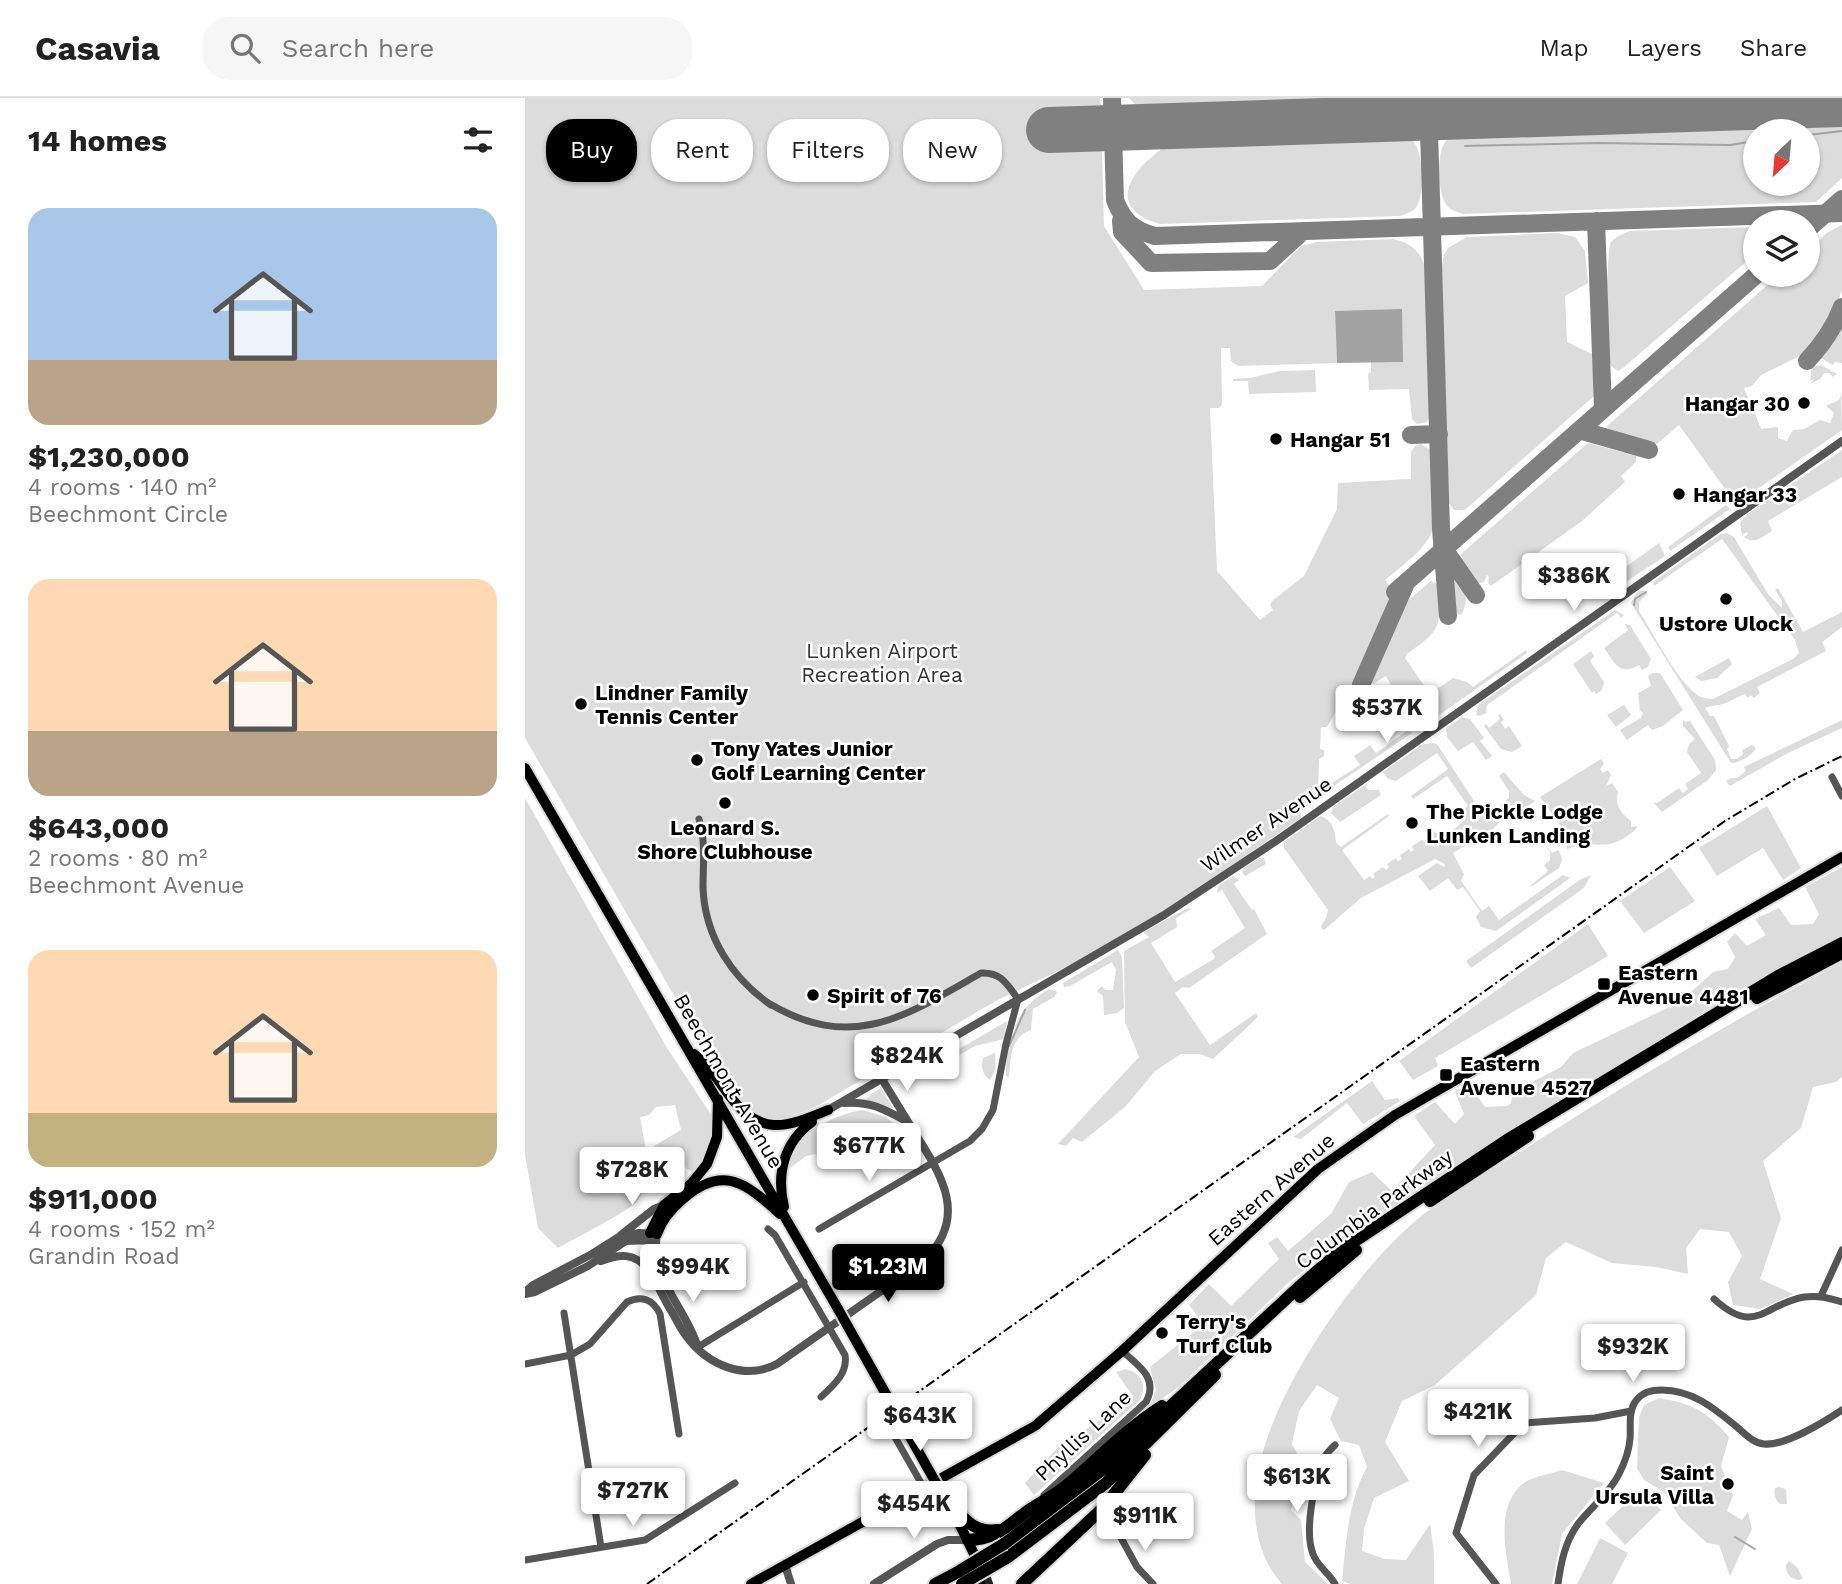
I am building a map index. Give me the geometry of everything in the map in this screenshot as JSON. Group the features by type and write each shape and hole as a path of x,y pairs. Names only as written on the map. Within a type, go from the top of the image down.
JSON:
{"highway":[{"name":"Columbia Parkway","path":"1006,1551 1102,1470 1322,1265 1507,1139 1780,975 1842,943"},
{"name":"Columbia Parkway","path":"935,1584 960,1578 1006,1551 1106,1483 1307,1291 1372,1238 1556,1117 1758,997 1842,953"},
{"path":"968,1540 993,1537 1063,1488 1139,1420 1189,1389"},
{"path":"1022,1584 1103,1508 1181,1409"},
{"path":"943,1494 967,1523 978,1530 996,1531 1008,1526"}],"main road":[{"name":"Beechmont Avenue","path":"525,768 718,1099 943,1494 988,1584"},
{"name":"Eastern Avenue","path":"751,1584 1035,1426 1122,1351 1318,1169 1366,1134 1842,857"},
{"path":"688,1049 710,1067 746,1115 761,1124 780,1126 798,1123 828,1110"},
{"path":"653,1237 664,1205 691,1184 707,1164 717,1137 718,1099"},
{"path":"787,1220 781,1184 788,1146 803,1128 828,1110"},
{"path":"653,1237 673,1208 699,1186 712,1180 742,1183 753,1189 787,1220"},
{"name":"Beechmont Avenue","path":"978,1562 981,1584"}],"street":[{"name":"Wilmer Avenue","path":"828,1110 1164,915 1276,841 1842,441"},
{"path":"1832,777 1842,796"},
{"path":"699,819 704,837 705,902 711,929 723,954 739,977 770,1005 794,1017 825,1026 871,1026 903,1017 981,973 992,973 1003,978 1018,999 1003,1056 993,1110 975,1136 819,1229"},
{"path":"588,1266 622,1255 639,1261 652,1276 687,1338 709,1357 728,1368 757,1371 777,1364 924,1261 940,1241 949,1215 946,1189 934,1162 882,1079"},
{"path":"841,1103 879,1105 908,1122"},
{"path":"525,1293 533,1285 592,1254 654,1209 664,1205"},
{"path":"768,1229 775,1235 804,1282 845,1354 846,1365 836,1382 821,1396"},
{"path":"618,1237 630,1233 653,1237"},
{"path":"653,1237 660,1273 698,1347"},
{"path":"525,1293 535,1292 588,1266 626,1241 653,1237"},
{"path":"652,1276 648,1261 653,1237"},
{"path":"1821,1296 1842,1250"},
{"path":"698,1347 804,1282"},
{"path":"1714,1299 1728,1311 1752,1317 1769,1313 1796,1300 1821,1296 1842,1302"},
{"path":"525,1364 571,1355 590,1344 629,1301 641,1298 649,1301 657,1308 678,1434"},
{"path":"564,1314 601,1547"},
{"name":"Phyllis Lane","path":"1029,1510 1146,1402 1151,1390 1149,1378 1122,1351"},
{"path":"1557,1584 1562,1557 1572,1534 1609,1490 1622,1468 1630,1441 1631,1411 1636,1400 1651,1390 1679,1392 1702,1401 1750,1438 1763,1444 1775,1443 1799,1434 1842,1410"},
{"path":"1496,1584 1456,1533 1474,1475 1524,1423 1595,1418 1631,1411"},
{"path":"892,1432 924,1488"},
{"path":"1335,1445 1321,1462 1312,1506 1310,1535 1315,1560 1335,1584"},
{"path":"525,1560 645,1540 735,1483"},
{"path":"1120,1536 1137,1567 1153,1584"},
{"path":"874,1584 937,1544 948,1540 968,1540"},
{"path":"785,1564 792,1584"}],"green space":[{"name":"Lunken Airport Recreation Area","path":"525,98 1100,98 1101,106 1092,114 1049,115 1049,145 1094,144 1099,147 1102,152 1104,226 1144,290 1262,286 1301,246 1317,242 1393,239 1415,249 1421,258 1426,270 1431,415 1427,422 1417,424 1412,419 1409,389 1369,390 1368,374 1371,372 1371,362 1403,362 1335,311 1337,363 1238,366 1231,361 1230,348 1221,348 1222,404 1219,408 1210,408 1217,571 1260,620 1273,610 1270,605 1272,601 1304,576 1337,509 1338,483 1411,479 1411,452 1415,446 1421,444 1431,450 1435,495 1434,520 1429,538 1420,550 1385,580 1398,597 1357,688 1344,697 1327,727 1321,727 1320,749 1324,750 1324,756 1319,759 1318,792 1326,788 1328,792 1301,811 1301,818 1177,903 1070,965 994,1002 817,1106 790,1118 776,1120 761,1117 740,1098 679,1004 525,738"},
{"path":"1129,98 1408,98 1404,101 1158,111 1136,105"},
{"path":"1842,120 1842,178 1816,202 1463,214 1450,208 1444,201 1440,184 1443,147 1454,135 1743,123 1743,196 1820,196 1820,121"},
{"path":"1398,135 1410,139 1417,147 1422,175 1422,186 1415,209 1400,216 1160,224 1137,213 1128,198 1128,190 1138,171 1158,152 1174,143"},
{"path":"1842,225 1842,290 1831,319 1819,339 1802,355 1761,375 1752,386 1744,388 1748,398 1743,401 1746,405 1751,403 1761,429 1778,427 1778,438 1787,441 1793,430 1804,429 1820,420 1830,423 1834,413 1826,406 1839,400 1841,394 1842,430 1736,504 1679,425 1657,444 1608,431 1607,426 1765,287 1820,287 1820,239"},
{"path":"1743,227 1743,264 1618,371 1610,363 1608,355 1609,249 1613,240 1630,231"},
{"path":"1557,233 1575,237 1585,251 1588,283 1565,296 1567,342 1592,354 1594,396 1465,510 1454,510 1449,503 1441,270 1444,255 1448,248 1467,237"},
{"path":"1842,324 1842,363 1835,362 1833,365 1819,357 1833,341"},
{"path":"1821,365 1837,374 1833,377 1824,373 1820,379 1810,384 1814,379 1810,381 1812,366"},
{"path":"1315,370 1316,392 1249,394 1248,381 1233,381 1280,371"},
{"path":"1588,443 1636,456 1636,462 1621,476 1625,482 1582,521 1491,586 1487,575 1484,582 1475,584 1463,568 1461,554"},
{"path":"1842,450 1842,477 1768,521 1772,531 1761,538 1748,539 1744,537 1747,532 1742,535 1740,522 1749,513"},
{"path":"1726,505 1730,509 1670,551 1668,547"},
{"path":"1727,533 1734,537 1768,594 1782,608 1782,601 1775,590 1778,588 1803,632 1842,612 1842,627 1822,642 1826,651 1757,687 1760,693 1754,698 1750,695 1748,698 1745,694 1723,704 1705,708 1710,716 1714,716 1729,746 1727,749 1731,759 1737,759 1743,754 1742,750 1752,745 1756,748 1745,758 1731,763 1631,603 1637,592 1643,590 1648,593 1639,602 1639,611 1673,667 1701,697 1713,699 1793,659 1799,653 1795,640 1722,539 1654,586 1653,582 1721,534"},
{"path":"1659,543 1665,556 1624,583 1620,577 1623,569"},
{"path":"1607,572 1616,584 1606,586 1589,599 1582,589"},
{"path":"1456,576 1465,595 1461,615 1455,613 1449,595 1450,581"},
{"path":"1431,581 1439,585 1437,626 1405,658 1430,694 1453,678 1473,687 1526,650 1527,653 1418,730 1396,703 1385,701 1381,695 1392,687 1386,676 1373,684 1370,679 1404,604"},
{"path":"1615,610 1624,615 1621,618 1617,613 1487,705 1486,713 1476,715 1478,705"},
{"path":"1625,624 1630,625 1651,659 1648,667 1642,670 1639,665 1627,670 1618,667 1604,648 1628,630"},
{"path":"1591,651 1594,656 1590,661 1604,682 1602,690 1596,694 1594,691 1592,693 1573,664"},
{"path":"1729,658 1732,664 1717,678 1701,681 1695,677"},
{"path":"1660,673 1683,710 1663,726 1652,730 1648,725 1627,740 1620,730 1641,718 1643,713 1640,710 1638,693 1651,686 1648,676"},
{"path":"1624,705 1631,715 1616,727 1607,715"},
{"path":"1500,714 1505,729 1509,726 1522,746 1512,752 1501,749 1484,726 1486,724 1489,728 1500,719"},
{"path":"1462,717 1470,719 1484,738 1480,741 1492,756 1486,760 1473,742 1458,751 1447,737 1446,728"},
{"path":"1683,720 1690,721 1715,760 1716,770 1708,780 1662,812 1653,802 1657,803 1679,788 1683,793 1688,789 1685,784 1701,773 1687,752 1689,744 1695,739 1683,726"},
{"path":"1842,720 1842,728 1786,754 1730,786 1726,781 1737,778 1746,771 1744,767"},
{"path":"1408,730 1412,733 1331,788 1330,784 1360,765 1354,756 1370,745 1376,753"},
{"path":"1423,744 1437,744 1485,818 1509,798 1509,791 1499,776 1504,772 1524,795 1535,801 1522,810 1512,810 1493,829 1453,853 1464,874 1461,881 1482,911 1489,906 1499,920 1563,875 1570,878 1496,931 1481,927 1476,917 1480,911 1463,887 1457,890 1448,878 1430,891 1418,876 1437,863 1444,867 1445,864 1435,859 1361,898 1322,929 1328,910 1284,848 1284,842 1321,816 1331,824 1336,842 1341,847 1388,814 1389,816 1342,850 1364,880 1370,876 1372,879 1375,877 1373,874 1383,867 1386,870 1389,867 1387,864 1396,858 1398,861 1402,859 1400,855 1409,849 1411,852 1414,850 1412,846 1422,840 1428,840 1426,837 1434,831 1437,834 1440,832 1444,837 1453,835 1452,831 1465,820 1462,811 1468,806 1447,776 1413,799 1411,796 1448,769 1437,753 1396,781 1388,779 1383,772"},
{"path":"1601,759 1604,764 1600,769 1603,773 1608,770 1611,775 1606,786 1612,783 1618,792 1619,808 1631,821 1631,827 1637,826 1636,829 1617,842 1567,849 1566,845 1571,841 1540,797"},
{"path":"1368,783 1368,790 1379,790 1381,795 1340,822 1331,813 1333,807"},
{"path":"525,798 667,1048 716,1122 717,1137 698,1176 654,1146 681,1130 675,1105 656,1107 649,1115 640,1117 647,1171 646,1182 637,1201 613,1218 558,1248 538,1228 525,1155"},
{"path":"1767,806 1801,868 1783,880 1763,848 1717,876 1699,848"},
{"path":"1541,840 1552,853 1559,850 1562,860 1559,868 1530,886 1548,871 1544,865 1550,860 1550,852"},
{"path":"1259,858 1264,858 1266,864 1245,876 1242,872 1244,868"},
{"path":"1670,867 1695,901 1644,933 1620,901"},
{"path":"1842,867 1842,937 1704,1011 1354,1231 1290,1281 1179,1387 1149,1407 1156,1390 1150,1367 1204,1324 1189,1305 1209,1284 1231,1306 1279,1259 1268,1243 1277,1237 1288,1251 1331,1214 1349,1182 1372,1172 1392,1191 1435,1145 1414,1116 1435,1102 1455,1124 1464,1114 1455,1092 1468,1082 1485,1107 1507,1106 1511,1103 1513,1092 1561,1067 1573,1053 1680,1002 1713,972 1728,969 1735,957 1727,942 1735,933 1747,946 1766,935 1755,919 1779,908 1791,925 1813,924 1819,914 1805,887"},
{"path":"1591,875 1584,888 1471,968 1466,961 1581,879"},
{"path":"1233,876 1239,880 1234,884 1252,910 1254,909 1267,934 1189,988 1183,987 1175,993 1210,1045 1256,1013 1258,1017 1213,1059 1200,1054 1181,1054 1155,1071 1125,1107 1082,1142 1073,1138 1066,1146 1058,1144 1139,1057 1125,1022 1124,951 1149,937 1143,932 1188,908 1191,909 1176,918 1177,927 1151,943 1175,982 1214,959 1211,951 1245,928 1222,890 1217,893 1218,886"},
{"path":"1588,924 1608,956 1435,1058 1438,1066 1413,1080 1399,1061"},
{"path":"1118,950 1122,957 1124,1008 1117,1013 1104,1015 1103,996 1097,991 1102,986 1105,990 1113,990 1116,970 1112,962 1070,986 1064,987 1063,983"},
{"path":"1842,962 1842,1077 1836,1082 1813,1087 1801,1128 1763,1161 1781,1218 1760,1279 1793,1294 1760,1309 1733,1305 1728,1282 1742,1256 1729,1232 1700,1229 1686,1248 1688,1274 1656,1267 1612,1263 1566,1242 1546,1258 1536,1295 1435,1385 1402,1401 1385,1442 1409,1481 1374,1498 1364,1529 1362,1551 1385,1559 1406,1560 1430,1524 1434,1584 1350,1584 1342,1581 1352,1508 1367,1467 1359,1445 1341,1441 1330,1419 1339,1398 1317,1385 1299,1411 1292,1444 1303,1465 1291,1510 1301,1520 1305,1562 1328,1584 1282,1584 1263,1553 1258,1536 1255,1501 1259,1465 1275,1418 1308,1353 1329,1321 1376,1261 1424,1214 1463,1187 1607,1097"},
{"path":"1049,989 1057,992 1054,997 1033,1009 1031,1030 1015,1043 1009,1077 1006,1076 1011,1042 1026,1010 1014,1030 1017,1023 1027,1006"},
{"path":"1007,1021 1004,1039 975,1046 933,1070 927,1068"},
{"path":"995,1053 994,1073 990,1080 984,1073 982,1061"},
{"path":"1372,1081 1385,1100 1398,1098 1400,1101 1363,1124 1347,1103 1301,1139 1293,1137"},
{"path":"881,1088 892,1109 864,1100 873,1094 862,1099"},
{"path":"863,1110 886,1117 900,1129 839,1159 833,1169 815,1154 806,1156 789,1169 795,1149 808,1133 836,1118"},
{"path":"1126,1369 1142,1380 1140,1400 1034,1495 1025,1483 1060,1445 1120,1408 1133,1396 1116,1372"},
{"path":"1659,1398 1699,1410 1729,1437 1721,1466 1733,1495 1727,1511 1742,1520 1748,1512 1752,1529 1730,1576 1719,1545 1707,1543 1681,1519 1663,1491 1644,1480 1637,1468 1639,1417 1644,1405"},
{"path":"1562,1470 1604,1483 1562,1534 1552,1584 1511,1584 1504,1530 1509,1503 1525,1482"},
{"path":"1775,1488 1786,1489 1787,1504 1780,1504 1776,1499"},
{"path":"1641,1489 1661,1510 1625,1545 1605,1523"},
{"path":"1600,1538 1628,1553 1612,1584 1577,1584"},
{"path":"1789,1561 1797,1567 1803,1579 1798,1580 1789,1575 1786,1565"}],"shaded area":[{"path":"1402,309 1403,362 1337,363 1335,311"}],"waterway":[{"path":"1820,134 1842,131"},
{"path":"1465,146 1743,143"},
{"path":"1634,605 1635,599 1646,592"},
{"path":"1009,1046 1025,1010"},
{"path":"1735,1537 1755,1549"}],"taxiway":[{"path":"1112,98 1115,200 1130,224 1155,236 1842,213"},
{"path":"1428,98 1441,529 1448,616"},
{"path":"1820,218 1842,199"},
{"path":"1121,221 1122,232 1151,263 1270,261 1303,231"},
{"path":"1596,221 1603,409"},
{"path":"1395,592 1743,286"},
{"path":"1807,361 1827,336 1842,307"},
{"path":"1579,430 1649,450"},
{"path":"1411,435 1439,434"},
{"path":"1444,549 1476,595"},
{"path":"1361,685 1406,583"}],"runway":[{"path":"1049,130 1842,104"}],"railway":[{"path":"647,1584 1725,821 1795,779 1842,756"}],"place":[{"name":"Hangar 30","path":"1804,403"},
{"name":"Hangar 51","path":"1276,439"},
{"name":"Hangar 33","path":"1679,494"},
{"name":"Ustore Ulock","path":"1726,599"},
{"name":"Lindner Family Tennis Center","path":"581,704"},
{"name":"Tony Yates Junior Golf Learning Center","path":"697,760"},
{"name":"Leonard S. Shore Clubhouse","path":"725,803"},
{"name":"The Pickle Lodge Lunken Landing","path":"1412,823"},
{"name":"Eastern Avenue 4481","path":"1604,984"},
{"name":"Spirit of 76","path":"813,995"},
{"name":"Eastern Avenue 4527","path":"1446,1075"},
{"name":"Terry's Turf Club","path":"1162,1333"},
{"name":"Saint Ursula Villa","path":"1728,1484"}]}
